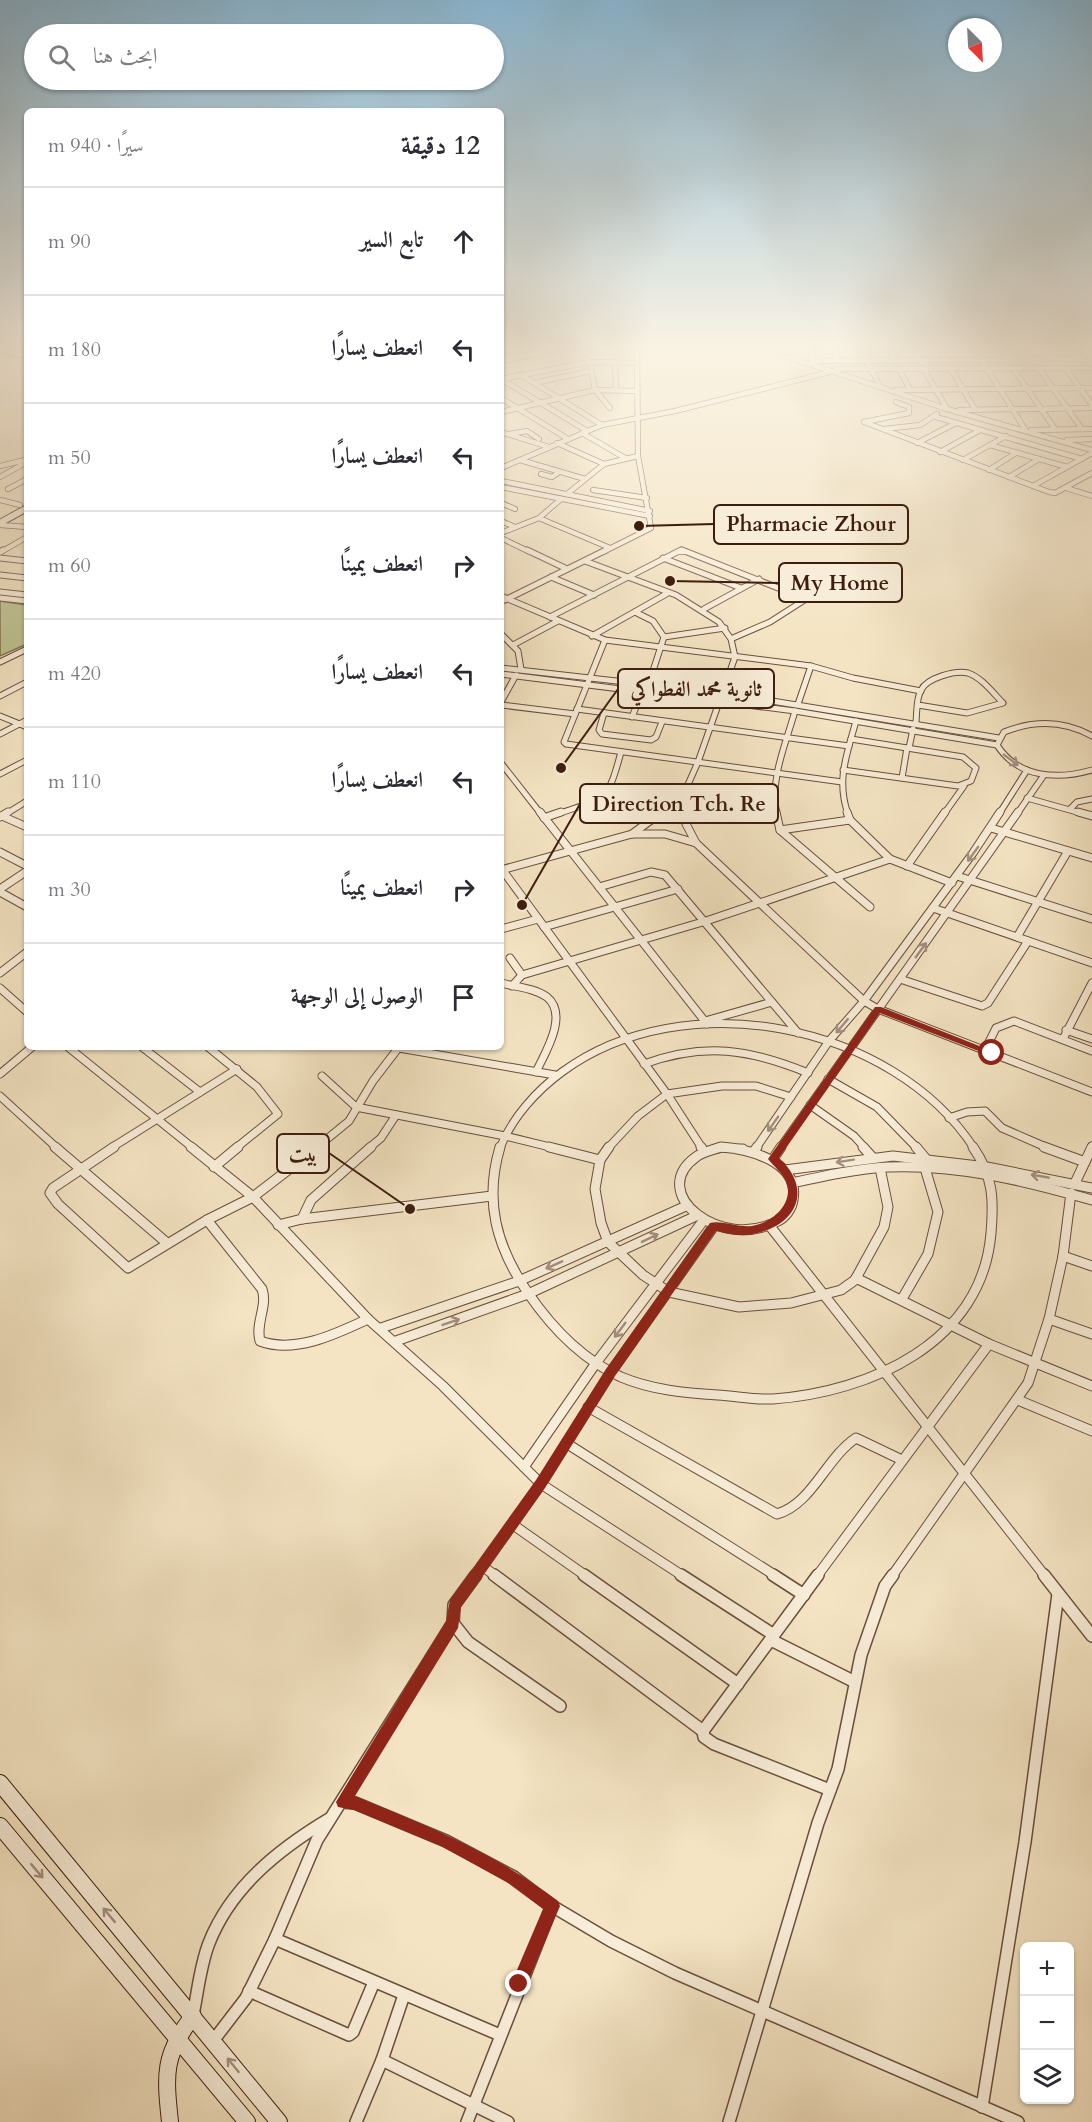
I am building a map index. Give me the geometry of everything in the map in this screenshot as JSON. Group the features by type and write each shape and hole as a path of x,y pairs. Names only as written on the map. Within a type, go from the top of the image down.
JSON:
{"main road":[{"path":"0,516 24,505"},
{"path":"0,524 24,506"},
{"path":"0,1783 279,2122"},
{"path":"0,1826 247,2122"},
{"path":"170,2122 166,2068 169,2050 193,2016"}],"street":[{"path":"542,445 549,447"},
{"path":"504,467 553,445"},
{"path":"562,445 604,464"},
{"path":"605,445 625,458"},
{"path":"504,599 651,528 638,445"},
{"path":"920,445 1055,493 1092,473"},
{"path":"940,452 953,445"},
{"path":"963,460 990,445"},
{"path":"990,445 1067,467"},
{"path":"1033,445 1082,459"},
{"path":"1072,445 1092,452"},
{"path":"1033,486 1092,452"},
{"path":"988,470 1016,453"},
{"path":"567,495 604,464 638,456"},
{"path":"1009,477 1039,459"},
{"path":"520,460 547,470 541,474 552,477 558,473 585,479"},
{"path":"0,477 24,464"},
{"path":"8,489 24,481"},
{"path":"504,482 650,514"},
{"path":"504,488 650,514"},
{"path":"1066,488 1092,496"},
{"path":"593,490 647,498"},
{"path":"504,532 539,518 561,499"},
{"path":"0,500 24,505"},
{"path":"504,504 515,509"},
{"path":"539,518 610,548"},
{"path":"504,522 515,527"},
{"path":"0,524 24,527"},
{"path":"0,533 14,526"},
{"path":"0,555 24,539"},
{"path":"504,539 567,569"},
{"path":"16,543 24,543"},
{"path":"550,617 663,558 684,550 803,597 805,602 753,631 733,638"},
{"path":"0,555 24,559"},
{"path":"663,558 741,588"},
{"path":"585,561 704,609 725,628 736,646 735,657 699,762 682,798 632,834"},
{"path":"0,575 24,578"},
{"path":"552,577 594,594"},
{"path":"704,609 759,579"},
{"path":"0,592 24,595"},
{"path":"592,636 668,593"},
{"path":"0,598 24,601"},
{"path":"504,599 605,640 811,666 853,678 921,691"},
{"path":"635,612 653,621 664,637 662,649 649,683"},
{"path":"513,645 558,621"},
{"path":"664,637 725,628"},
{"path":"504,637 518,651 521,669"},
{"path":"605,640 564,742 566,744 842,782"},
{"path":"0,662 24,650"},
{"path":"811,666 778,774 774,802 780,830 870,907"},
{"path":"504,668 521,669 643,690 916,723 998,741"},
{"path":"916,723 918,705 921,691 931,680 966,672 1003,704 967,713 918,705"},
{"path":"504,674 649,683 723,693 856,721 998,741 1013,728 1038,723 1072,726 1092,736"},
{"path":"505,691 516,675"},
{"path":"0,696 24,684"},
{"path":"632,717 643,690"},
{"path":"504,704 604,713 789,738 908,748 963,757 976,768 973,779 964,786 907,866"},
{"path":"604,713 599,730 602,734 651,740 656,737 662,722"},
{"path":"0,717 24,726"},
{"path":"856,721 843,770 841,795 850,820 890,859 952,883"},
{"path":"0,734 24,722"},
{"path":"902,778 913,729"},
{"path":"998,741 1006,758 1027,770 1044,775 1063,776 1092,770"},
{"path":"544,818 603,798 612,785 621,752"},
{"path":"0,774 24,762"},
{"path":"504,767 706,1023"},
{"path":"843,770 964,786"},
{"path":"754,1150 830,1041 864,1001 952,883 991,828 1027,770"},
{"path":"773,1159 1044,775"},
{"path":"682,798 686,824 696,843 864,1001 878,1009 1092,1092"},
{"path":"1027,798 1092,816"},
{"path":"1070,809 1077,802 1092,799"},
{"path":"1,816 24,803"},
{"path":"1,816 24,825"},
{"path":"780,830 850,820"},
{"path":"991,828 1092,858"},
{"path":"504,868 632,834 665,834 696,843"},
{"path":"1017,937 1068,851"},
{"path":"0,852 24,864"},
{"path":"512,986 522,975 643,941 890,859"},
{"path":"599,887 660,872 706,921 798,1033"},
{"path":"24,873 0,890 24,905"},
{"path":"504,873 667,1094 705,1152"},
{"path":"957,876 1092,919"},
{"path":"544,927 678,889"},
{"path":"933,908 1092,963"},
{"path":"504,928 538,919"},
{"path":"900,979 982,1006 988,1003 1028,941"},
{"path":"0,973 24,954"},
{"path":"510,957 522,975"},
{"path":"1063,1039 1092,983"},
{"path":"504,984 536,991 556,1010 558,1020 536,1072"},
{"path":"0,988 24,1009"},
{"path":"706,1023 733,1024 798,1033 830,1041 849,1049 911,1083 949,1118 988,1172 992,1231 987,1263 964,1312 930,1347 912,1360 859,1382 775,1399 668,1392 611,1372 562,1337 519,1281 499,1235 492,1196 494,1171 505,1136 535,1094 555,1075 624,1038 706,1023 772,1002"},
{"path":"984,1050 996,1028 1014,1021 1092,1051"},
{"path":"1066,1030 1092,1039"},
{"path":"0,1074 28,1050"},
{"path":"72,1050 253,1197 368,1319 396,1341 541,1484 772,1638 855,1682"},
{"path":"146,1050 200,1092"},
{"path":"212,1050 237,1069 276,1107 278,1114 214,1167"},
{"path":"237,1069 155,1119 52,1188 50,1193 58,1204 124,1266 133,1268 167,1243 253,1197 349,1121 356,1107 397,1050"},
{"path":"415,1050 555,1075"},
{"path":"644,1064 662,1056 738,1051 763,1056 808,1073"},
{"path":"322,1076 356,1107 505,1136 600,1160"},
{"path":"828,1079 877,1107 893,1121 925,1163 938,1212 928,1254 902,1299"},
{"path":"791,1097 756,1086 722,1086 667,1094 630,1124 614,1140 600,1160 595,1189 601,1223 608,1242 654,1283 669,1292 739,1307 791,1303 825,1295 841,1290 856,1278 884,1227 888,1207 880,1168"},
{"path":"0,1096 79,1169 167,1243"},
{"path":"810,1106 854,1136 873,1158"},
{"path":"949,1118 967,1112 985,1111 989,1118 1013,1133 1084,1162"},
{"path":"302,1219 311,1200 381,1138 396,1114"},
{"path":"730,1147 754,1150 773,1159 785,1170 792,1183 791,1204 783,1216 769,1225 742,1231 714,1226 699,1218 686,1206 680,1192 680,1178 686,1166 705,1152 730,1147"},
{"path":"1075,1183 1091,1150"},
{"path":"785,1170 873,1158 1075,1183 1092,1188"},
{"path":"792,1183 925,1163"},
{"path":"988,1172 1092,1200"},
{"path":"729,2122 761,2010 838,1769 861,1655 885,1586 1018,1400 1036,1363 1049,1319 1063,1256 1071,1194"},
{"path":"278,1225 302,1219 492,1196"},
{"path":"381,1328 519,1281 686,1206"},
{"path":"396,1341 528,1294 699,1218"},
{"path":"524,1467 699,1218"},
{"path":"207,1220 261,1287 263,1304 257,1330 260,1341 266,1345 309,1341 341,1332 368,1319"},
{"path":"769,1225 966,1472 1092,1636"},
{"path":"213,2041 249,1991 275,1939 297,1883 330,1819 343,1802 453,1623 454,1605 541,1484 611,1372 714,1226"},
{"path":"1063,1256 1092,1266"},
{"path":"856,1278 953,1324 989,1344 1092,1386"},
{"path":"1049,1319 1092,1334"},
{"path":"830,1790 714,1744 704,1737 704,1731 989,1344"},
{"path":"1018,1400 1092,1431"},
{"path":"588,1407 777,1514 785,1513 796,1506 825,1464 848,1442 856,1438 902,1460"},
{"path":"566,1443 692,1521 804,1595"},
{"path":"512,1524 738,1684"},
{"path":"482,1566 704,1731"},
{"path":"982,2107 1025,1842 1058,1594"},
{"path":"453,1623 468,1642 560,1706"},
{"path":"343,1802 354,1803 446,1841 514,1877 552,1906 611,1941 982,2107 996,2118 1018,2122"},
{"path":"193,2016 212,1935 226,1911 252,1876 271,1856 330,1819"},
{"path":"467,2122 552,1906"},
{"path":"275,1939 501,2035"},
{"path":"249,1991 349,2035 374,1982"},
{"path":"356,2122 382,2060 404,1995"},
{"path":"382,2060 508,2122"}],"green space":[{"path":"0,601 24,605 24,645 0,656"}],"place":[{"name":"Pharmacie Zhour","path":"639,526"},
{"name":"My Home","path":"670,581"},
{"name":"ثانوية محمد الفطواكي","path":"561,768"},
{"name":"Direction Tch. Re","path":"522,905"},
{"name":"بيت","path":"410,1209"}],"route":[{"path":"519,1984 552,1906 514,1877 446,1841 390,1816 354,1803 343,1802 453,1623 454,1605 541,1484 611,1372 714,1226 733,1231 752,1230 777,1221 788,1210 793,1197 792,1183 785,1170 773,1159 878,1009 992,1053"}]}
